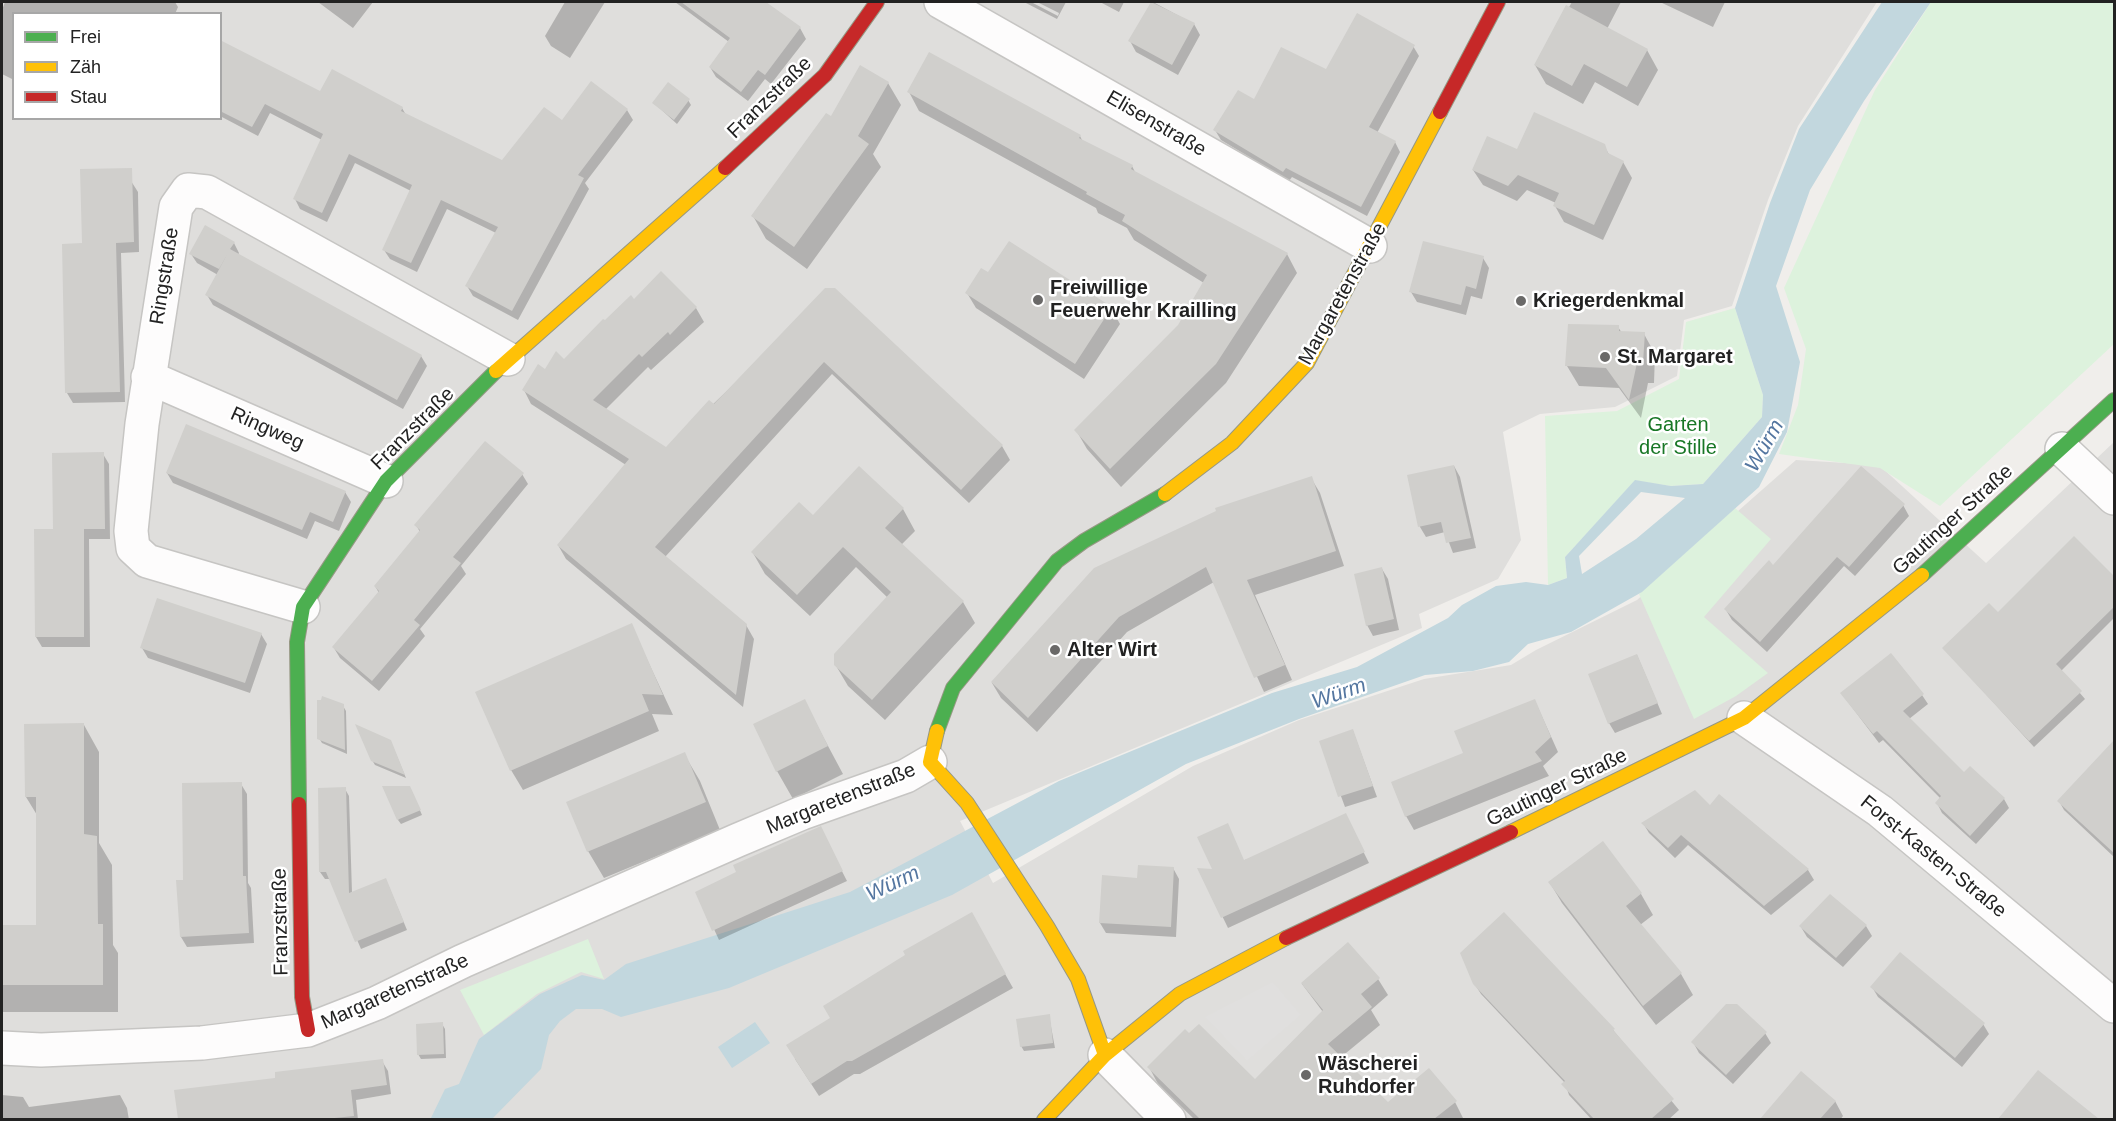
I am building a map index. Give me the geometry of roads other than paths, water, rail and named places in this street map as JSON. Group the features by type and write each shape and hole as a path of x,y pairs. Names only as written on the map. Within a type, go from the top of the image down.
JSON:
{"street":[{"name":"Franzstraße","path":"308,1030 302,997 297,642 303,607 386,481 508,359 694,196 825,75 877,2"},
{"name":"Elisenstraße","path":"941,2 1370,246"},
{"name":"Margaretenstraße","path":"2,1048 41,1050 201,1043 308,1030 377,1003 463,961 727,845 802,813 906,776 930,762 938,728 953,688 1057,561 1084,541 1177,487 1240,435 1307,363 1498,2"},
{"name":"Ringstraße","path":"303,607 147,561 133,548 131,531 148,377 176,207 188,190 207,192 508,359"},
{"name":"Ringweg","path":"148,377 386,481"},
{"name":"Gautinger Straße","path":"1044,1119 1105,1055 1180,994 1316,922 1492,842 1744,717 1919,577 2115,400"},
{"path":"2062,449 2115,498"},
{"name":"Forst-Kasten-Straße","path":"1744,717 1880,812 2115,1006"},
{"path":"930,762 967,803 1014,879 1047,926 1078,979 1105,1055 1169,1119"}],"water":[{"name":"Würm","path":"1882,2 1931,2 1864,101 1810,190 1776,286 1800,362 1787,432 1759,487 1642,592 1571,632 1528,644 1509,662 1473,671 1425,675 1299,719 1186,764 952,895 729,988 621,1017 602,1009 576,1009 560,1021 549,1035 541,1069 492,1119 430,1120 445,1089 459,1084 479,1039 540,994 582,975 604,980 626,964 850,892 1059,781 1272,693 1357,667 1448,618 1462,605 1496,586 1526,582 1548,585 1567,578 1565,557 1635,480 1671,486 1703,484 1762,417 1763,395 1735,308 1770,203 1799,129","holes":["1641,492 1685,498 1636,539 1582,574 1579,556"]},
{"path":"755,1022 770,1043 732,1068 718,1047"}],"place":[{"name":"Freiwillige Feuerwehr Krailling","path":"1038,300"},
{"name":"Kriegerdenkmal","path":"1521,301"},
{"name":"St. Margaret","path":"1605,357"},
{"name":"Alter Wirt","path":"1055,650"},
{"name":"Wäscherei Ruhdorfer","path":"1306,1075"}],"park label":[{"name":"Garten der Stille","path":"1678,436"}]}
